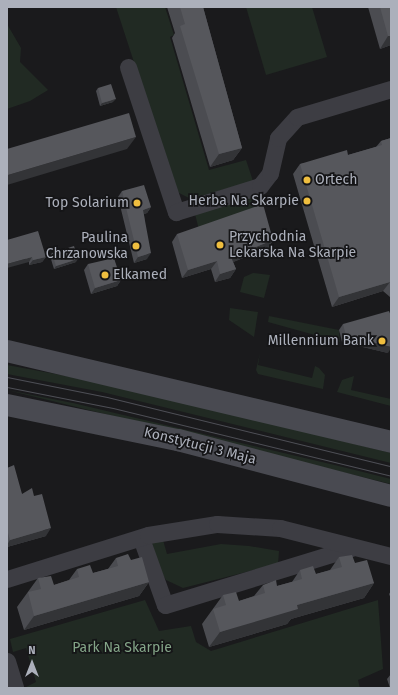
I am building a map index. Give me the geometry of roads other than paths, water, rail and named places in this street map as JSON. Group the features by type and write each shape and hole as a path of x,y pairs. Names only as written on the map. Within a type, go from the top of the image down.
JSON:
{"street":[{"path":"128,68 176,212 260,186 270,173 278,138 297,117 391,89"},
{"path":"7,351 391,442"},
{"name":"Konstytucji 3 Maja","path":"7,405 178,440 391,496"},
{"path":"7,579 141,538 175,530 243,524 280,528 354,548 391,556"},
{"path":"141,538 164,605 354,548"},
{"path":"7,661 15,688"}],"tram line":[{"path":"7,377 107,397 391,466"},
{"path":"7,387 113,408 391,476"}],"place":[{"name":"Ortech","path":"307,180"},
{"name":"Herba Na Skarpie","path":"307,201"},
{"name":"Top Solarium","path":"137,203"},
{"name":"Przychodnia Lekarska Na Skarpie","path":"220,245"},
{"name":"Paulina Chrzanowska","path":"136,246"},
{"name":"Elkamed","path":"105,275"},
{"name":"Millennium Bank","path":"382,341"}],"park label":[{"name":"Park Na Skarpie","path":"122,648"}]}
